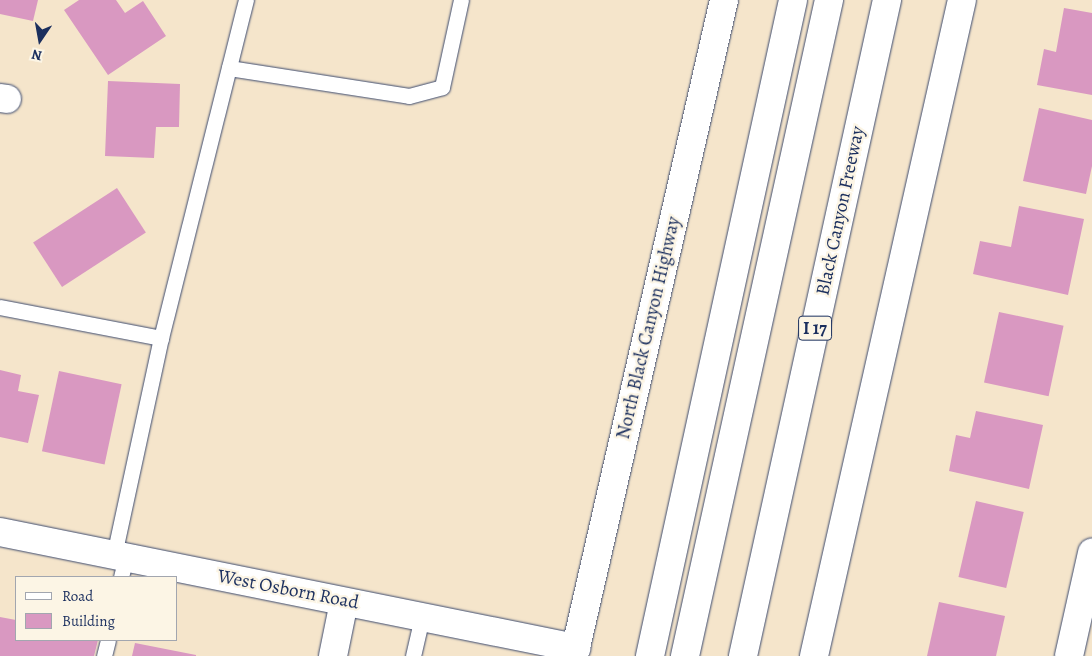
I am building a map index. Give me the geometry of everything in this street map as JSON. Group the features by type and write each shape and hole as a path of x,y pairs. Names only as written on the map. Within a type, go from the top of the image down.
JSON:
{"main road":[{"name":"North Black Canyon Highway","path":"575,652 724,0"},
{"path":"650,656 793,0"},
{"path":"684,656 828,0"},
{"name":"Black Canyon Freeway","path":"743,656 887,0"},
{"path":"814,656 962,0"},
{"name":"West Osborn Road","path":"0,532 120,563 422,617 575,652"},
{"path":"1069,656 1092,553"},
{"path":"333,656 344,602"}],"lane":[{"path":"120,563 161,338 246,0"},
{"path":"229,68 409,96 442,87 461,0"},
{"path":"0,307 161,338"},
{"path":"413,656 422,617"},
{"path":"104,656 108,641"}],"building":[{"path":"0,0 38,0 33,21 0,14"},
{"path":"79,0 116,0 125,13 143,1 166,36 108,75 64,10"},
{"path":"1064,8 1092,13 1092,95 1037,85 1044,49 1056,52"},
{"path":"108,81 180,84 179,127 156,127 154,158 105,156"},
{"path":"1039,108 1092,120 1092,166 1086,194 1023,181"},
{"path":"117,188 146,232 62,287 33,242"},
{"path":"1019,206 1084,219 1068,295 973,274 980,241 1011,247"},
{"path":"999,312 1064,326 1049,396 984,382"},
{"path":"0,370 21,375 18,391 39,395 28,443 0,437"},
{"path":"59,371 122,384 105,465 42,451"},
{"path":"976,411 1043,425 1029,489 949,471 956,435 970,438"},
{"path":"976,501 1024,512 1006,588 958,577"},
{"path":"939,602 1005,616 996,656 927,656"},
{"path":"0,617 15,620 15,641 98,641 94,656 0,656"},
{"path":"135,643 196,655 196,656 132,656"}]}
